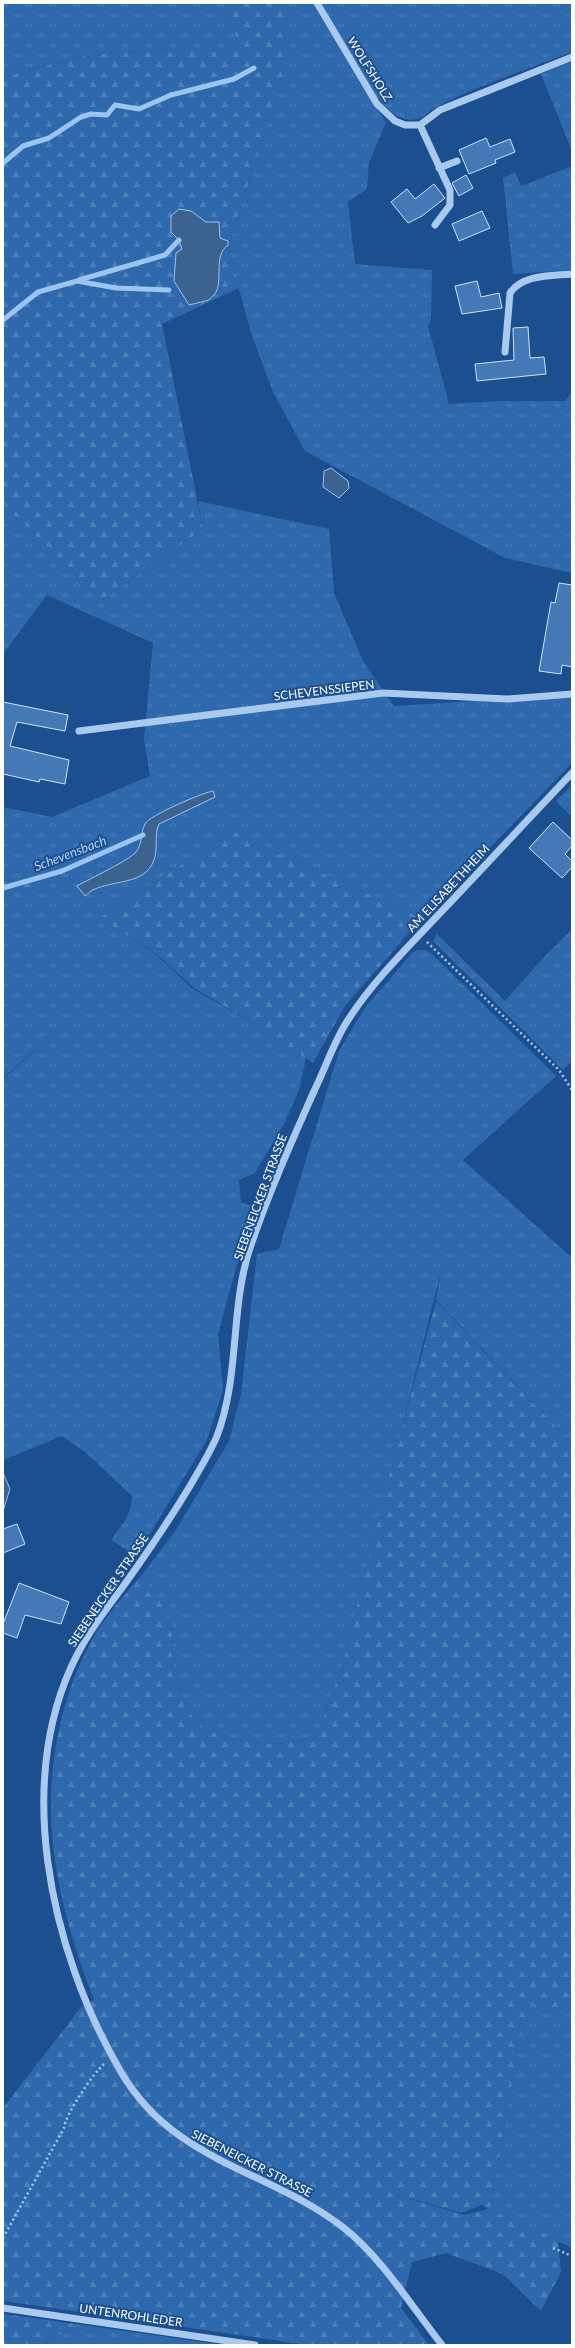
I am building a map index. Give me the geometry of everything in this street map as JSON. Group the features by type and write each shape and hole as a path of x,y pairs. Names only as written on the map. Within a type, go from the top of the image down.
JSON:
{"street":[{"name":"WOLFSHOLZ","path":"317,3 377,104 395,121 412,126 420,125"},
{"path":"435,225 450,205 450,190 420,125 440,110 572,57"},
{"path":"439,168 457,161"},
{"path":"505,352 510,293 515,285 537,277 572,274"},
{"name":"SCHEVENSSIEPEN","path":"79,731 383,693 507,699 572,694"},
{"name":"AM ELISABETHHEIM","path":"345,1023 385,973 419,935 572,773"},
{"name":"SIEBENEICKER STRASSE","path":"345,1023 294,1137 248,1252 242,1284 226,1408 216,1438 170,1519 83,1643 67,1675 52,1726 46,1762 44,1809 45,1847 50,1880 74,1969 113,2057 128,2083 144,2106 184,2141 218,2160 288,2193 348,2231 376,2260 442,2345"},
{"name":"UNTENROHLEDER","path":"3,2308 255,2345"}],"path":[{"path":"419,935 559,1070 572,1090"},
{"path":"572,1903 572,1918"},
{"path":"572,1981 572,1987"},
{"path":"3,2238 62,2131 67,2115 95,2072 113,2057"},
{"path":"553,2248 572,2256"}],"green space":[{"path":"3,3 231,3 228,16 238,41 225,50 213,52 191,49 88,55 3,77"},
{"path":"231,3 288,3 283,52 287,63 231,238 229,252 239,288 162,324 203,529 102,600 3,504 3,77 88,55 191,49 213,52 225,50 238,41 228,16"},
{"path":"288,3 313,3 363,88 386,122 369,163 367,189 348,202 355,264 432,270 431,319 428,326 449,404 498,401 565,401 572,392 572,573 505,558 305,451 273,392 251,333 229,252 231,238 287,63 283,52"},
{"path":"321,3 572,3 572,52 472,90 440,105 418,119 408,120 391,111 379,99 346,49"},
{"path":"572,61 572,151 541,74"},
{"path":"572,166 572,270 513,274 503,178 515,172 521,186"},
{"path":"198,501 329,529 334,593 363,661 394,706 572,695 572,763 422,918 263,847 233,831 99,918 153,952 193,989 307,1054 299,1090 285,1122 255,1173 239,1180 241,1202 259,1209 237,1265 218,1334 223,1390 207,1440 129,1568 126,1550 111,1540 128,1514 132,1502 132,1496 85,1452 62,1436 3,1460 3,1094 8,1096 3,1093 3,1079 63,1025 3,1078 3,898 38,883 3,880 3,807 52,817 150,776 144,740 153,643 47,595 3,654 3,504 102,600 203,529"},
{"path":"572,785 572,817 556,801"},
{"path":"233,831 263,847 422,918 345,1006 313,1063 264,1030 194,988 154,952 99,918"},
{"path":"3,880 39,883 3,898"},
{"path":"572,929 572,1061 563,1070 433,941 437,934 505,1001 543,958"},
{"path":"417,950 426,950 431,953 556,1076 463,1160 572,1258 572,1444 436,1300 441,1272 343,1663 317,1736 287,1743 252,1742 225,1737 203,1727 195,1720 187,1708 181,1695 173,1667 172,1627 170,1620 164,1606 151,1587 141,1576 176,1530 229,1441 241,1394 257,1254 279,1249 339,1051 364,1009 412,953"},
{"path":"436,1301 572,1444 572,2004 565,2010 533,2002 518,2044 490,2210 558,2240 561,2272 541,2311 503,2274 446,2253 412,2262 401,2308 429,2345 307,2345 3,2301 3,2108 82,2006 94,2000 69,1926 60,1890 54,1853 51,1816 52,1779 57,1741 66,1702 83,1658 99,1627 141,1576 151,1587 168,1613 172,1627 173,1667 184,1702 195,1720 203,1727 225,1737 252,1742 287,1743 317,1736 343,1663 390,1472","holes":["384,2191 461,2213 482,2205 488,2209 464,2215"]},
{"path":"533,2002 565,2010 572,2004 572,2248 490,2210 518,2044"},
{"path":"3,2314 76,2324 42,2345 3,2345"},
{"path":"76,2324 223,2345 42,2345"}],"shaded area":[{"path":"179,209 191,211 206,222 219,222 220,238 228,241 228,245 221,254 216,292 209,300 189,305 174,281 176,253 182,249 179,240 171,232 171,216"},
{"path":"331,468 348,481 349,488 339,498 323,487 324,471"},
{"path":"213,791 215,797 159,824 156,834 154,861 146,872 133,879 102,886 91,891 85,896 77,886 132,856 140,845 143,827 148,820 176,805"},
{"path":"3,1473 10,1489 3,1511"}],"building":[{"path":"486,138 490,147 510,139 515,152 495,160 496,163 469,174 459,150"},
{"path":"466,175 473,188 459,196 452,183"},
{"path":"434,184 445,198 422,216 408,223 391,202 407,189 415,199"},
{"path":"482,211 490,228 459,241 452,224"},
{"path":"477,281 481,297 499,293 502,308 462,314 455,286"},
{"path":"528,327 530,358 544,357 546,374 477,381 475,364 514,360 513,328"},
{"path":"559,583 572,585 572,667 562,665 561,674 539,671 551,602 555,603"},
{"path":"3,702 68,715 65,731 17,722 10,746 69,760 65,784 40,779 39,782 3,774"},
{"path":"553,822 572,840 572,846 565,854 572,861 572,867 562,878 529,848"},
{"path":"17,1524 25,1544 3,1553 3,1529"},
{"path":"19,1583 69,1602 61,1624 25,1615 17,1638 3,1633 3,1624"}],"waterway":[{"path":"3,163 23,146 49,138 81,117 91,114 107,115 115,105 139,109 171,95 234,79 254,68"},
{"path":"79,280 165,255 179,240"},
{"path":"3,320 38,292 77,281 116,288 169,290"},
{"name":"Schevensbach","path":"3,888 62,871 143,835"}]}
